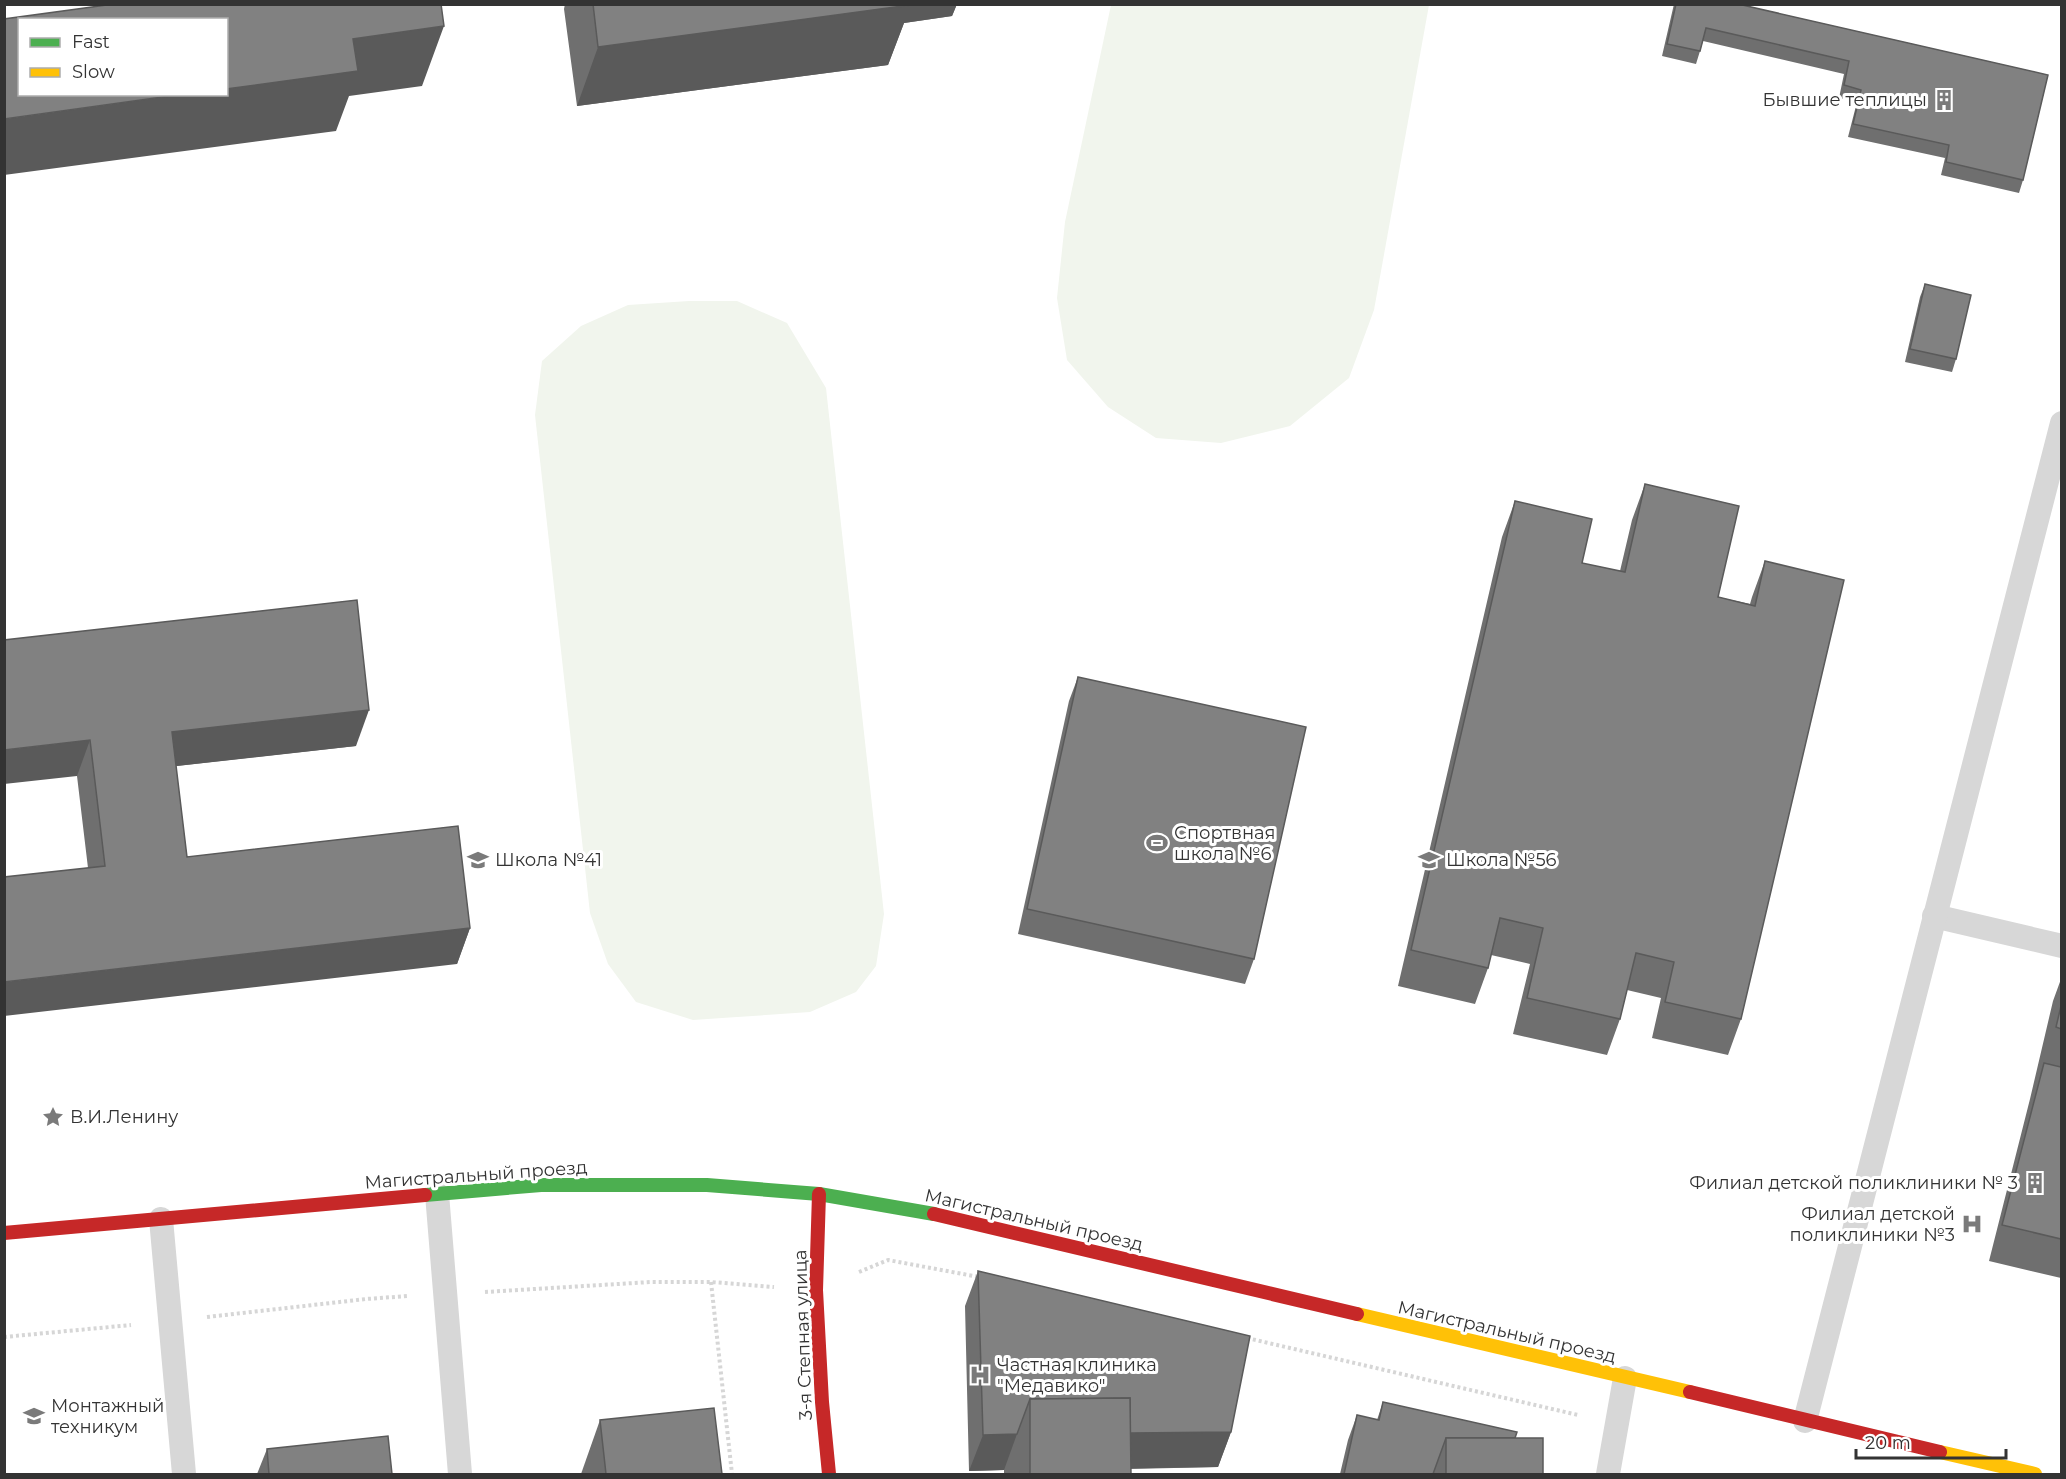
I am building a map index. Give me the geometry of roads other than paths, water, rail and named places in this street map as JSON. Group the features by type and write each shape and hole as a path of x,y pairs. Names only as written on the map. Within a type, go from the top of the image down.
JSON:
{"main road":[{"name":"Магистральный проезд","path":"4,1233 541,1185 707,1185 819,1194 934,1214 2035,1474"},
{"name":"3-я Степная улица","path":"819,1194 816,1290 822,1402 829,1474"}],"lane":[{"path":"1805,1421 2061,423"},
{"path":"1934,916 2061,946"},
{"path":"437,1194 460,1474"},
{"path":"161,1219 184,1474"},
{"path":"1608,1474 1625,1378"}],"place":[{"name":"Бывшие теплицы","path":"1944,100"},
{"name":"Спортвная школа №6","path":"1157,843"},
{"name":"Школа №41","path":"478,860"},
{"name":"Школа №56","path":"1429,860"},
{"name":"В.И.Ленину","path":"53,1117"},
{"name":"Филиал детской поликлиники № 3","path":"2035,1183"},
{"name":"Филиал детской поликлиники №3","path":"1972,1224"},
{"name":"Частная клиника \"Медавико\"","path":"980,1375"},
{"name":"Монтажный техникум","path":"34,1416"}]}
